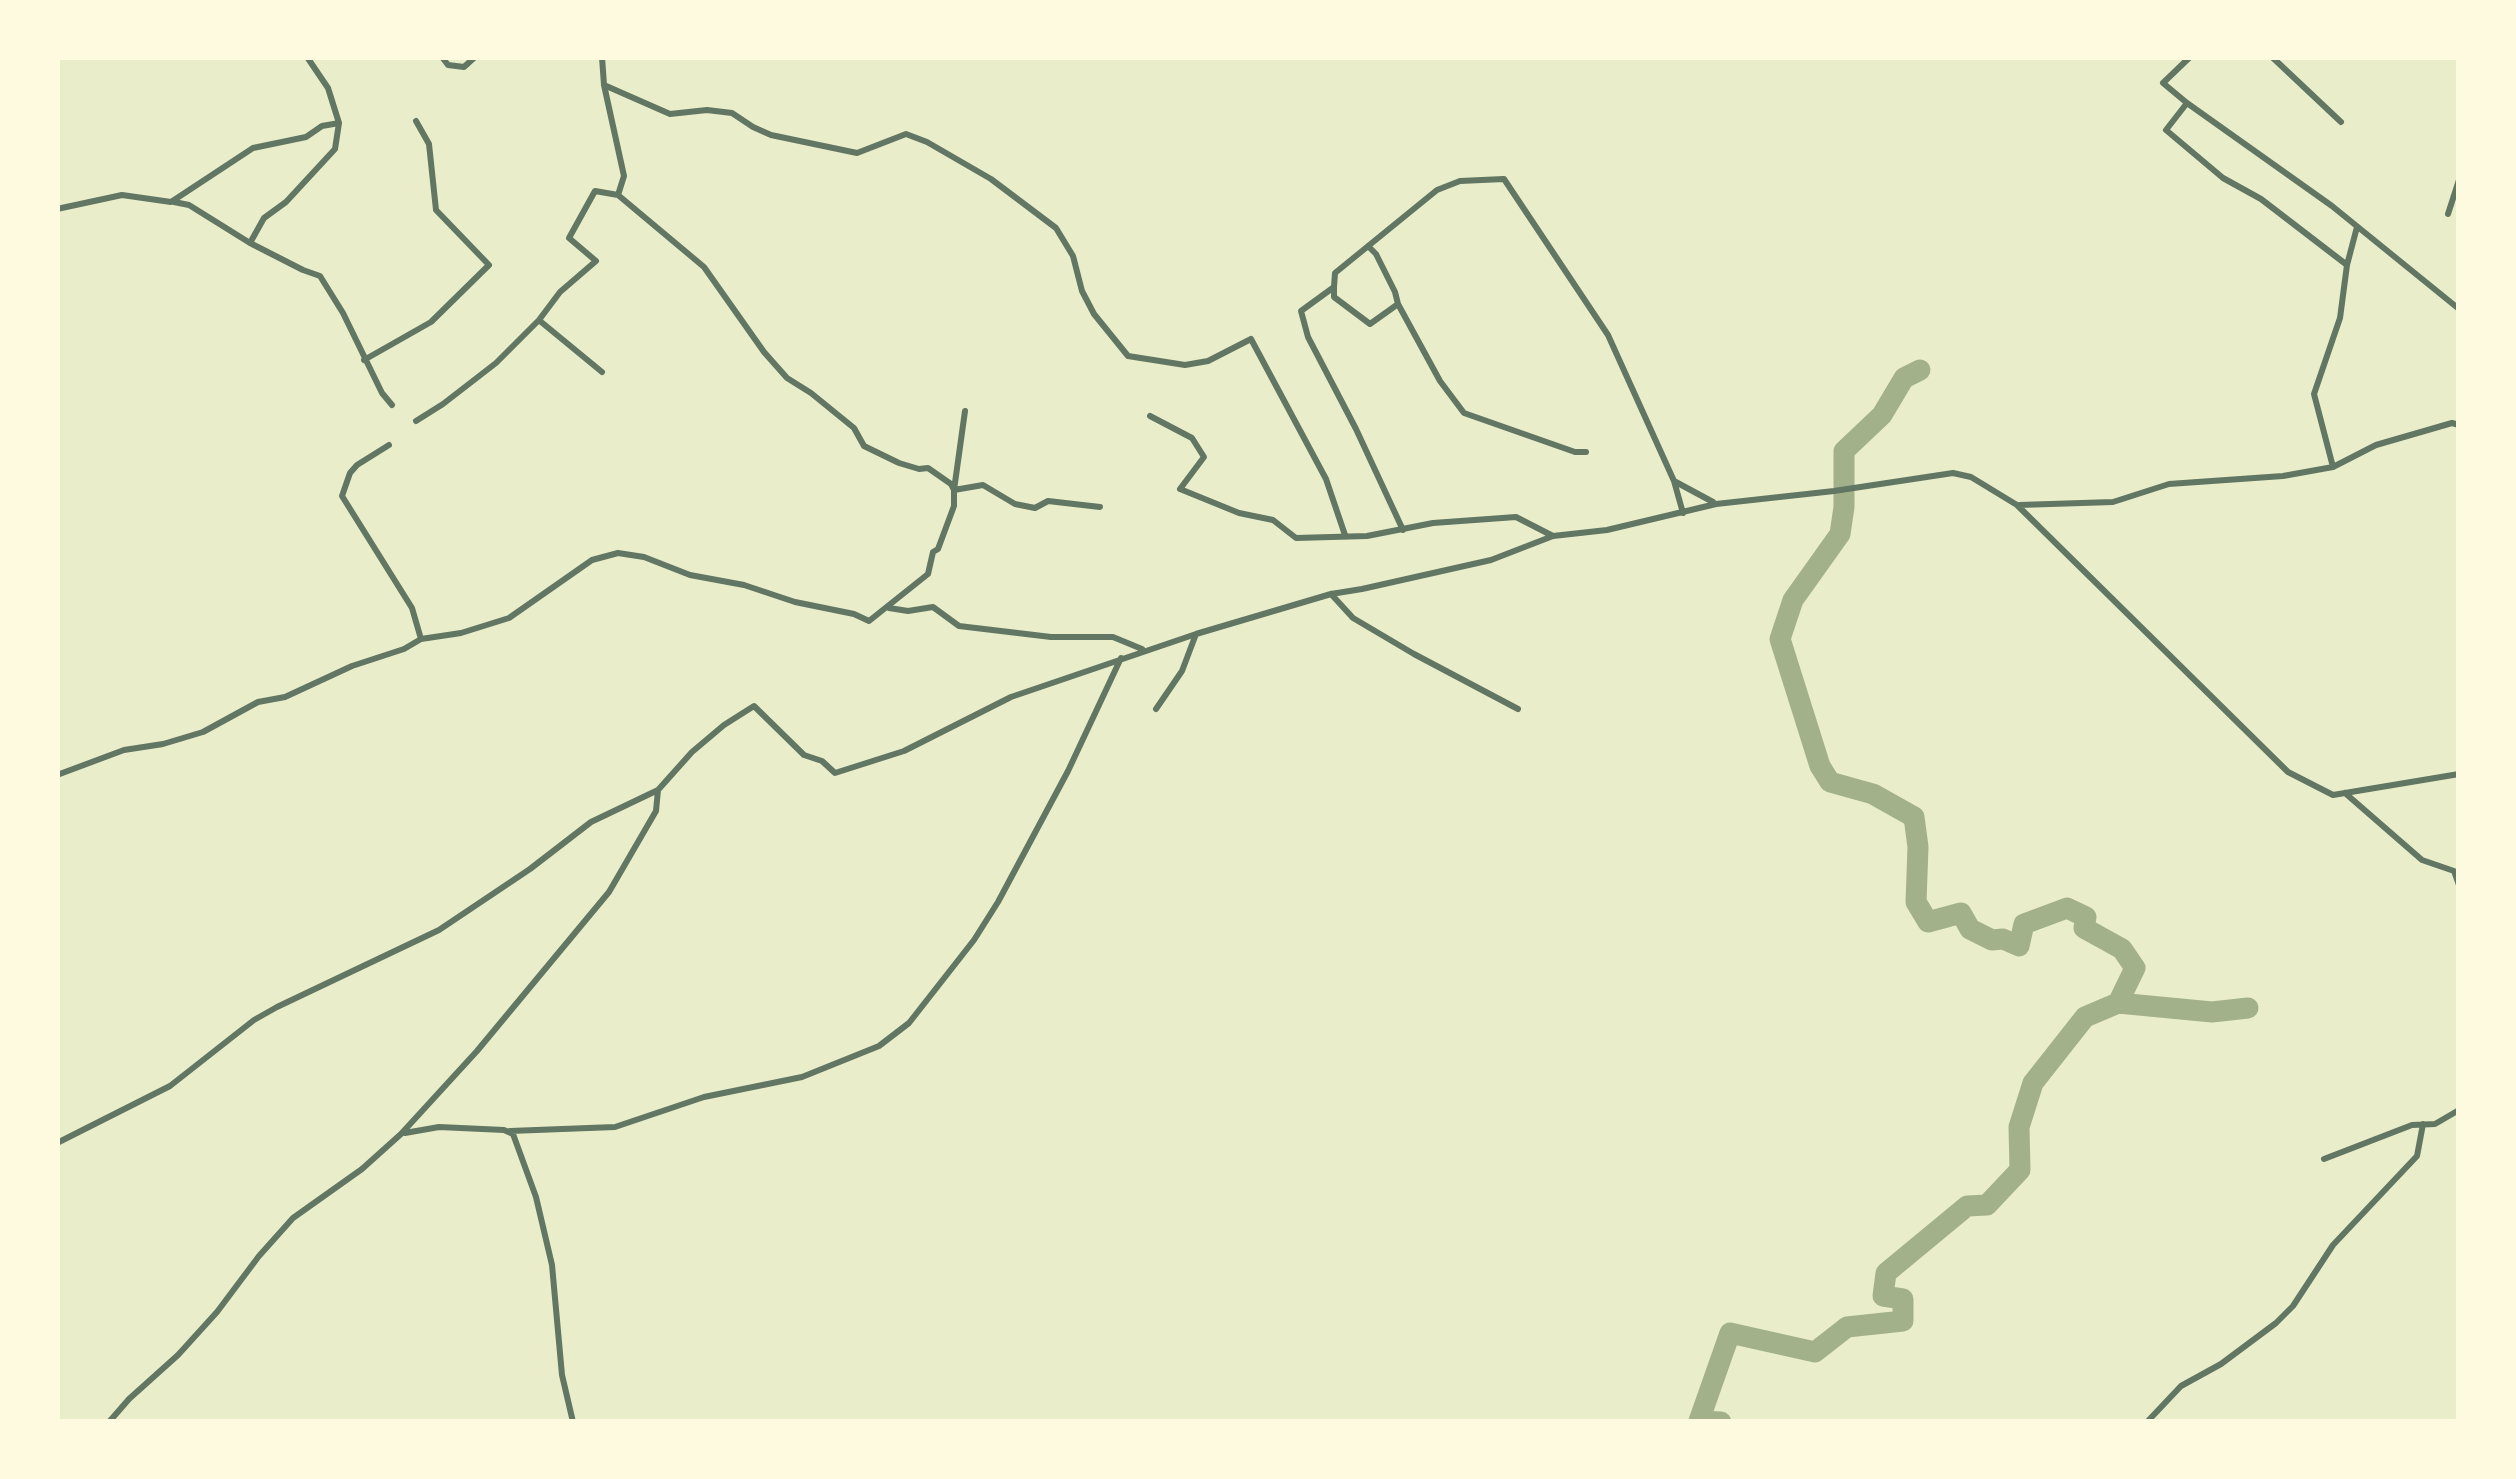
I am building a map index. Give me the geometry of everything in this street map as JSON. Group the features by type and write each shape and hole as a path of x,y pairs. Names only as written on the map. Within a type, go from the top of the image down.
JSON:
{"street":[{"path":"250,243 264,218 286,202 335,149 339,123 328,88 308,57"},
{"path":"442,57 448,65 464,67 476,57"},
{"path":"602,57 624,176 618,195"},
{"path":"2190,57 2163,83 2459,309"},
{"path":"2272,57 2341,122"},
{"path":"604,85 670,115 707,110 732,113 771,135 857,153 906,134 974,169 1056,228 1073,256 1094,314 1128,356 1185,365 1208,361 1251,339 1326,478 1346,535"},
{"path":"2187,103 2165,130 2223,178 2261,199 2347,265"},
{"path":"364,360 431,322 489,265 436,210 429,144 416,121"},
{"path":"171,202 253,148 305,137 322,126 339,123"},
{"path":"1398,304 1370,324 1334,297 1335,273 1437,190 1460,181 1504,179 1608,335 1674,481 1683,513"},
{"path":"2448,214 2459,179"},
{"path":"416,421 496,363 560,292 596,261 569,238 595,191 618,195 704,267 787,378 854,428 864,446 899,463 928,468 954,490"},
{"path":"57,209 122,195 189,205 250,243 320,276 392,405"},
{"path":"2333,466 2314,394 2340,318 2356,227"},
{"path":"1368,246 1439,382 1464,412 1586,452"},
{"path":"1334,287 1301,311 1308,337 1403,530"},
{"path":"539,320 602,372"},
{"path":"871,620 928,574 954,506 965,411"},
{"path":"1150,416 1192,439 1204,457 1180,489 1239,513 1273,520 1296,538 1367,536 1465,519 1516,517 1553,536"},
{"path":"2017,506 2113,502 2169,484 2284,476 2333,466 2376,445 2457,422"},
{"path":"389,446 357,465 342,496 412,608 422,639"},
{"path":"57,1143 170,1086 277,1007 439,930 591,821 658,790 692,752 754,706 804,755 822,761 835,773 904,751 1011,697 1196,634 1331,594 1490,560 1553,536 1607,530 1716,503 1953,473 1984,483 2017,506 2288,772 2333,794 2459,774"},
{"path":"1674,481 1716,503"},
{"path":"954,490 983,485 1015,504 1035,508 1048,501 1100,507"},
{"path":"57,775 124,750 203,732 258,702 285,697 422,639 509,618 592,560 618,553 644,556 690,575 744,585 869,621 891,607 933,608 959,626 1052,637 1113,637 1144,650"},
{"path":"1331,594 1353,618 1518,710"},
{"path":"1156,709 1182,671 1196,634"},
{"path":"401,1134 439,1127 510,1131 615,1127 704,1097 802,1077 879,1046 909,1023 936,991 998,902 1121,658"},
{"path":"109,1422 217,1312 293,1218 362,1169 401,1134 489,1036 609,892 656,811 658,790"},
{"path":"2345,793 2422,860 2454,871 2459,885"},
{"path":"2324,1159 2412,1125 2435,1124 2459,1110"},
{"path":"2147,1422 2181,1386 2221,1364 2293,1306 2333,1245 2417,1156 2423,1124"},
{"path":"510,1131 536,1197 552,1265 562,1376 573,1422"}],"waterway":[{"path":"1920,370 1904,378 1882,415 1844,451 1840,534 1793,600 1780,639 1820,766 1830,782 1873,794 1914,817 1916,902 1928,922 1961,913 1970,929 2019,946 2024,924 2067,908 2086,917 2084,928 2122,949 2135,968 2118,1003"},
{"path":"1721,1422 1699,1421 1730,1333 1815,1352 1847,1327 1903,1321 1903,1299 1883,1296 1886,1273 1967,1206 1987,1205 2020,1170 2019,1127 2033,1083 2085,1017 2118,1003 2212,1012 2248,1008"}]}
